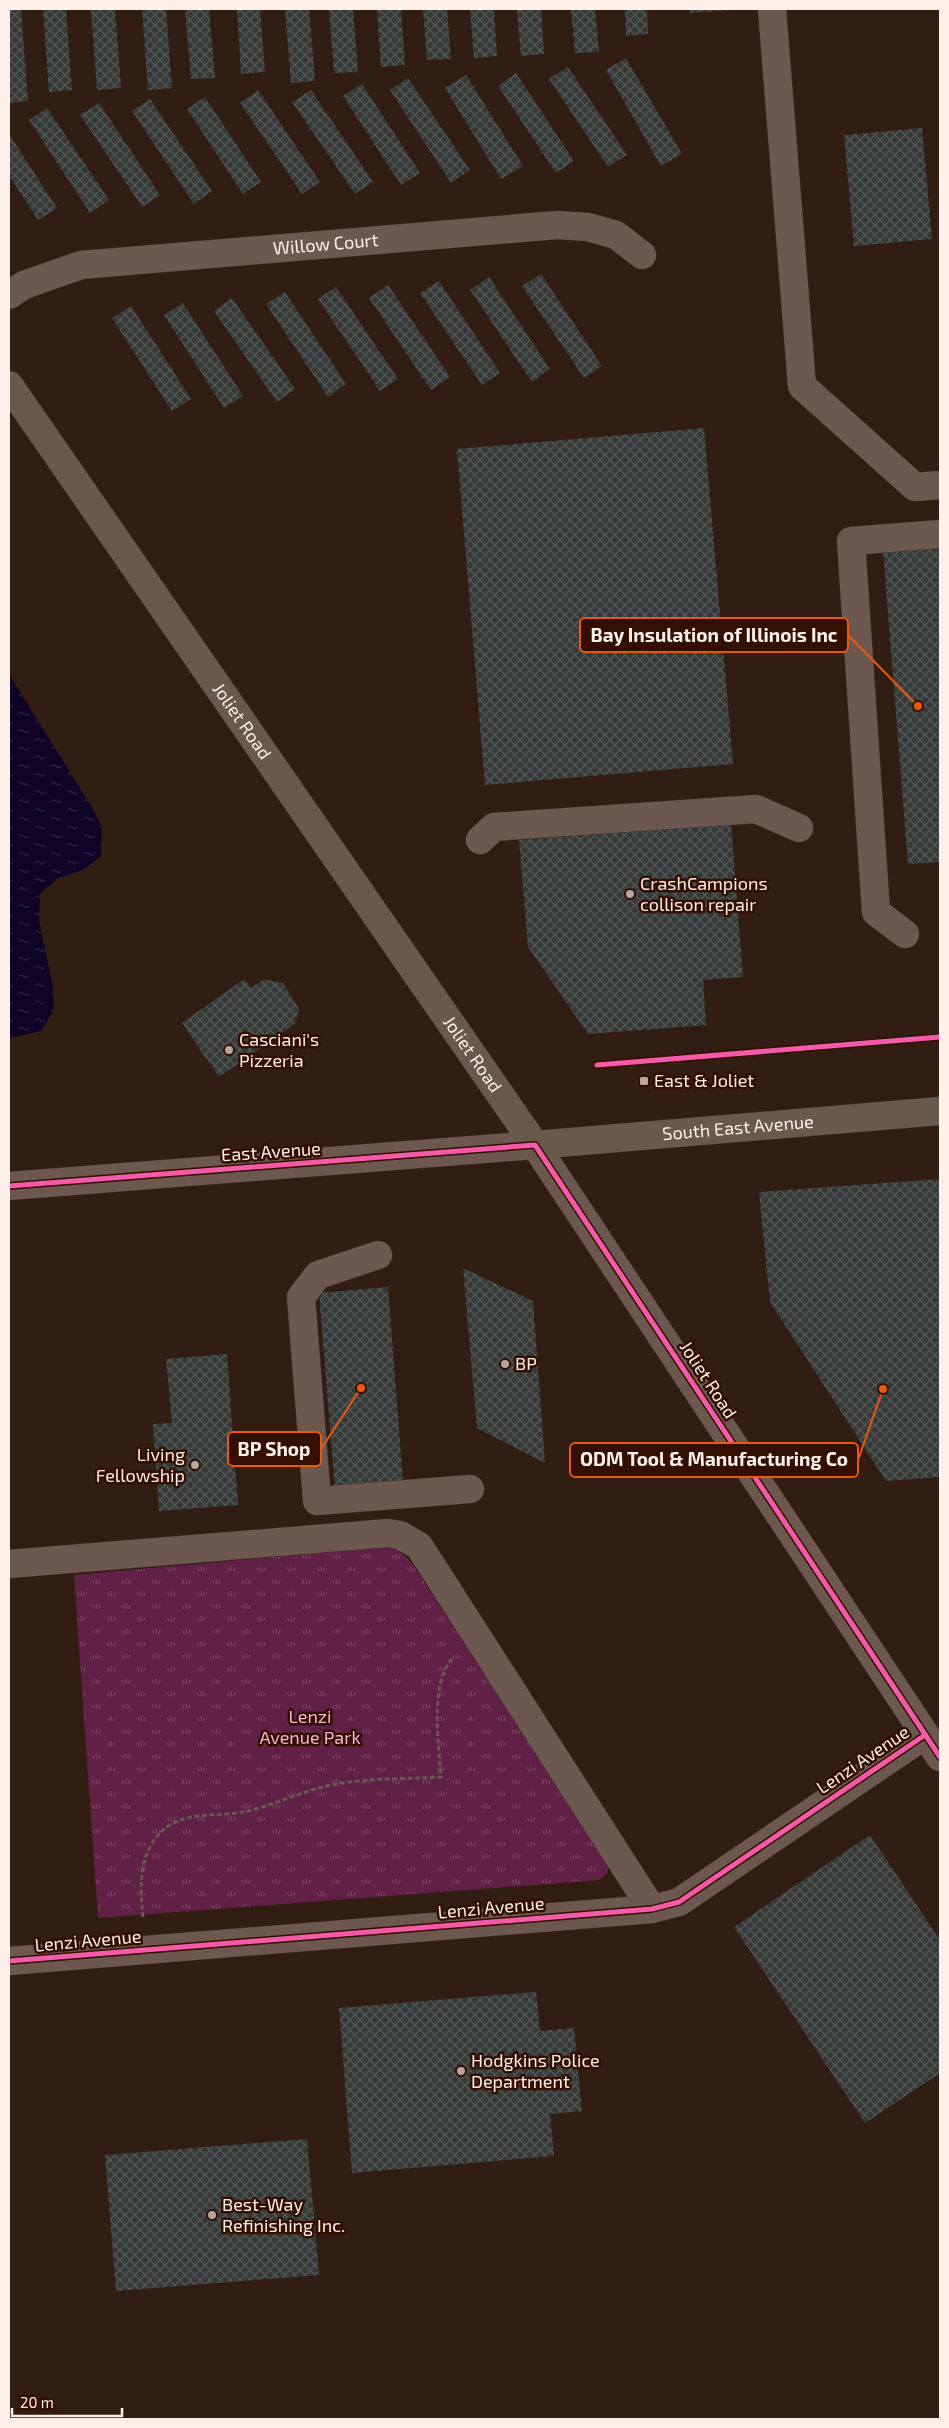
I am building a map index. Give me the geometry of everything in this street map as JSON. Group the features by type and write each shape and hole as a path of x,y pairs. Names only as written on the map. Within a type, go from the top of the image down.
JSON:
{"main road":[{"name":"Joliet Road","path":"9,385 535,1145"},
{"name":"South East Avenue","path":"535,1145 940,1111"}],"street":[{"path":"772,9 802,386 916,487 940,485"},
{"name":"Willow Court","path":"9,295 24,285 81,265 558,224 588,227 616,235 642,255"},
{"path":"905,934 876,912 851,541 940,534"},
{"path":"480,840 494,827 756,809 799,828"},
{"name":"East Avenue","path":"9,1186 535,1145"},
{"name":"Joliet Road","path":"535,1145 940,1757"},
{"path":"378,1255 318,1276 301,1297 318,1501 470,1489"},
{"path":"9,1564 388,1533 400,1535 420,1546 652,1909"},
{"name":"Lenzi Avenue","path":"9,1961 652,1909 679,1902 925,1735"}],"path":[{"path":"145,1950 140,1883 144,1862 159,1834 172,1825 191,1816 226,1815 249,1811 330,1786 441,1776 437,1720 445,1666 477,1635"}],"green space":[{"name":"Lenzi Avenue Park","path":"371,1548 396,1548 411,1562 608,1862 608,1872 600,1880 98,1918 74,1575"}],"water":[{"path":"9,674 93,809 102,827 101,856 83,870 58,878 40,894 39,921 53,986 54,1010 41,1031 9,1038"}],"building":[{"path":"9,9 21,9 28,101 9,103"},
{"path":"43,9 66,9 72,90 49,92"},
{"path":"91,9 115,9 121,88 97,90"},
{"path":"142,9 166,9 172,88 148,90"},
{"path":"185,9 209,9 215,78 191,79"},
{"path":"237,9 260,9 265,72 241,74"},
{"path":"285,9 309,9 315,81 291,83"},
{"path":"329,9 353,9 358,72 334,73"},
{"path":"377,9 401,9 405,65 381,67"},
{"path":"423,9 447,9 451,59 427,60"},
{"path":"470,9 494,9 497,56 474,58"},
{"path":"517,9 541,9 544,54 521,56"},
{"path":"571,9 595,9 599,52 575,53"},
{"path":"625,9 647,9 648,34 626,36"},
{"path":"690,9 730,9 730,10 690,13"},
{"path":"626,58 682,154 661,166 606,70"},
{"path":"568,67 627,155 608,167 549,79"},
{"path":"516,73 574,161 556,173 498,86"},
{"path":"466,75 523,166 501,179 445,88"},
{"path":"408,78 470,170 451,183 390,90"},
{"path":"362,84 420,173 401,185 343,96"},
{"path":"258,90 320,182 302,194 240,103"},
{"path":"311,90 373,182 355,194 292,102"},
{"path":"205,97 261,182 243,194 187,109"},
{"path":"150,99 212,191 194,204 132,111"},
{"path":"99,103 160,195 142,207 80,115"},
{"path":"47,108 109,200 90,213 29,120"},
{"path":"922,128 932,239 854,246 844,135"},
{"path":"9,134 57,208 38,220 9,175"},
{"path":"541,274 602,366 584,378 522,286"},
{"path":"489,277 550,369 532,382 470,290"},
{"path":"439,281 500,373 482,385 420,293"},
{"path":"388,285 450,377 431,390 369,298"},
{"path":"336,287 398,379 380,391 318,299"},
{"path":"285,292 346,384 328,397 266,304"},
{"path":"232,298 295,389 277,402 214,311"},
{"path":"183,303 243,396 224,408 164,315"},
{"path":"131,306 191,399 172,411 112,318"},
{"path":"704,428 733,764 485,785 457,449"},
{"path":"940,546 940,862 908,864 883,550"},
{"name":"CrashCampions collison repair","path":"731,824 743,977 703,980 706,1025 588,1034 528,947 519,840"},
{"name":"Casciani's Pizzeria","path":"244,979 251,988 264,979 283,983 299,1009 295,1024 219,1077 182,1023"},
{"path":"940,1179 940,1477 886,1481 770,1302 759,1192"},
{"name":"BP","path":"463,1268 533,1301 545,1463 477,1428"},
{"path":"388,1287 403,1482 335,1488 319,1293"},
{"name":"Living Fellowship","path":"227,1354 238,1505 159,1511 153,1424 172,1423 166,1359"},
{"path":"870,1835 940,1940 940,2073 865,2123 734,1927"},
{"name":"Hodgkins Police Department","path":"536,1992 540,2031 574,2028 582,2111 550,2114 554,2156 352,2173 339,2008"},
{"name":"Best-Way Refinishing Inc.","path":"307,2139 319,2275 116,2291 105,2155"}],"cycle path":[{"path":"597,1065 940,1037"},
{"path":"9,1186 535,1145 940,1757"},
{"path":"9,1961 652,1909 679,1902 925,1735"}],"place":[{"name":"Bay Insulation of Illinois Inc","path":"918,706"},
{"name":"CrashCampions collison repair","path":"630,894"},
{"name":"Casciani's Pizzeria","path":"229,1050"},
{"name":"East & Joliet","path":"644,1081"},
{"name":"BP","path":"505,1364"},
{"name":"BP Shop","path":"361,1388"},
{"name":"ODM Tool & Manufacturing Co","path":"883,1389"},
{"name":"Living Fellowship","path":"195,1465"},
{"name":"Hodgkins Police Department","path":"461,2071"},
{"name":"Best-Way Refinishing Inc.","path":"212,2215"}]}
